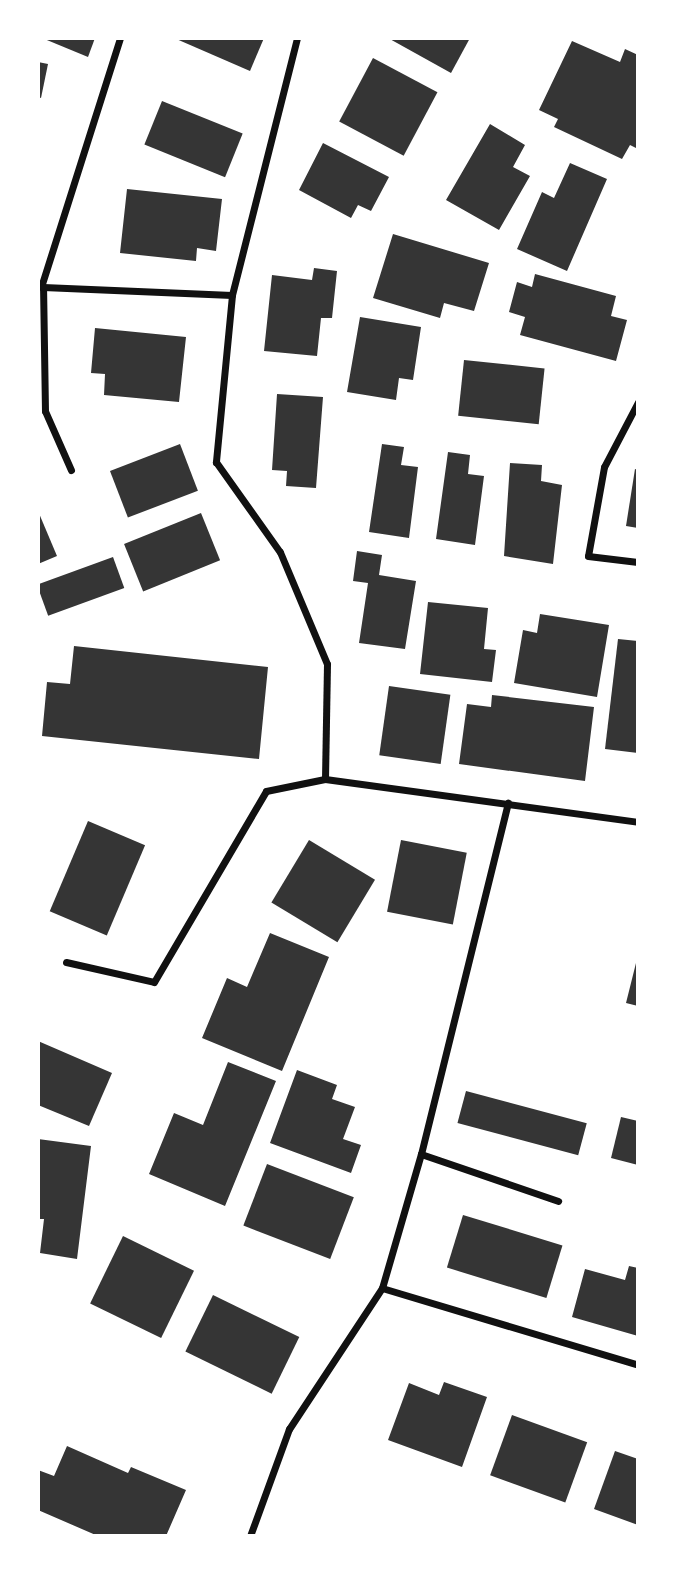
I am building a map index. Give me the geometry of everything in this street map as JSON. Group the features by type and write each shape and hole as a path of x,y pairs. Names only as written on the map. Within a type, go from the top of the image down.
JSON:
{"street":[{"path":"71,470 45,411 41,287 108,64 120,38"},
{"path":"297,38 232,295 216,462 280,552 327,664 325,779"},
{"path":"41,287 232,295"},
{"path":"638,402 604,467 588,556 638,562"},
{"path":"66,962 154,982 266,791 325,779 638,822"},
{"path":"250,1535 289,1429 382,1288 421,1154 508,803"},
{"path":"421,1154 558,1201"},
{"path":"382,1288 638,1365"}],"building":[{"path":"42,38 95,38 88,57"},
{"path":"174,38 264,38 250,71"},
{"path":"388,38 470,38 451,73"},
{"path":"572,41 620,62 625,49 638,55 638,149 630,145 622,159 554,127 558,119 539,110"},
{"path":"373,58 437,92 404,156 339,122"},
{"path":"38,62 48,64 41,98 38,97"},
{"path":"162,101 243,134 225,177 144,145"},
{"path":"490,124 525,145 513,167 530,176 499,230 446,200"},
{"path":"323,143 389,177 371,211 358,205 351,218 299,190"},
{"path":"570,163 607,179 567,271 517,249 542,192 554,198"},
{"path":"127,189 222,199 216,251 197,248 196,261 120,253"},
{"path":"393,234 489,263 474,311 444,303 440,318 373,298"},
{"path":"314,268 337,271 332,318 321,318 317,356 264,351 272,275 312,280"},
{"path":"535,274 616,296 611,316 627,320 616,361 520,335 525,317 509,312 517,282 532,287"},
{"path":"360,317 421,327 413,380 399,378 396,400 347,392"},
{"path":"95,328 186,337 179,402 104,395 105,374 91,373"},
{"path":"464,360 545,368 539,424 458,416"},
{"path":"277,394 323,397 316,488 286,486 287,471 272,470"},
{"path":"180,444 198,491 128,518 110,471"},
{"path":"382,444 404,447 401,465 418,467 409,538 369,532"},
{"path":"448,452 470,455 468,474 484,476 475,545 436,539"},
{"path":"510,463 542,465 541,481 562,485 553,564 504,556"},
{"path":"635,469 638,470 638,528 626,526"},
{"path":"38,511 57,556 38,564"},
{"path":"201,513 220,560 143,591 124,544"},
{"path":"357,551 382,555 379,575 416,581 405,649 359,643 368,583 353,581"},
{"path":"113,557 124,588 48,616 38,584"},
{"path":"428,602 488,608 484,649 496,650 492,682 420,674"},
{"path":"540,614 609,625 597,697 514,683 523,630 537,633"},
{"path":"618,639 638,641 638,753 605,749"},
{"path":"74,646 268,667 259,759 42,736 47,682 70,684"},
{"path":"389,686 450,695 441,764 379,755"},
{"path":"492,695 594,707 585,781 459,764 467,704 491,707"},
{"path":"88,821 145,845 107,935 50,911"},
{"path":"309,840 375,880 337,942 271,903"},
{"path":"401,840 467,853 453,924 387,912"},
{"path":"270,933 329,957 282,1071 202,1038 227,978 247,987"},
{"path":"638,959 638,1006 626,1003"},
{"path":"38,1041 112,1073 89,1126 38,1105"},
{"path":"228,1062 276,1081 225,1206 149,1174 174,1113 203,1125"},
{"path":"297,1070 337,1085 332,1099 355,1107 343,1139 361,1145 351,1173 270,1143"},
{"path":"466,1091 587,1123 578,1155 457,1123"},
{"path":"621,1117 638,1121 638,1165 611,1158"},
{"path":"38,1139 91,1146 77,1259 40,1253 44,1219 38,1219"},
{"path":"267,1164 354,1197 330,1259 243,1226"},
{"path":"463,1215 562,1245 546,1298 447,1268"},
{"path":"123,1236 194,1271 161,1338 90,1303"},
{"path":"629,1266 638,1268 638,1336 572,1317 585,1269 625,1280"},
{"path":"213,1295 299,1337 272,1394 185,1352"},
{"path":"444,1382 487,1397 462,1467 388,1440 409,1383 439,1395"},
{"path":"512,1415 587,1442 565,1503 490,1475"},
{"path":"67,1446 128,1473 131,1467 186,1490 166,1536 98,1536 38,1510 38,1470 54,1476"},
{"path":"615,1451 638,1459 638,1525 594,1509"}]}
